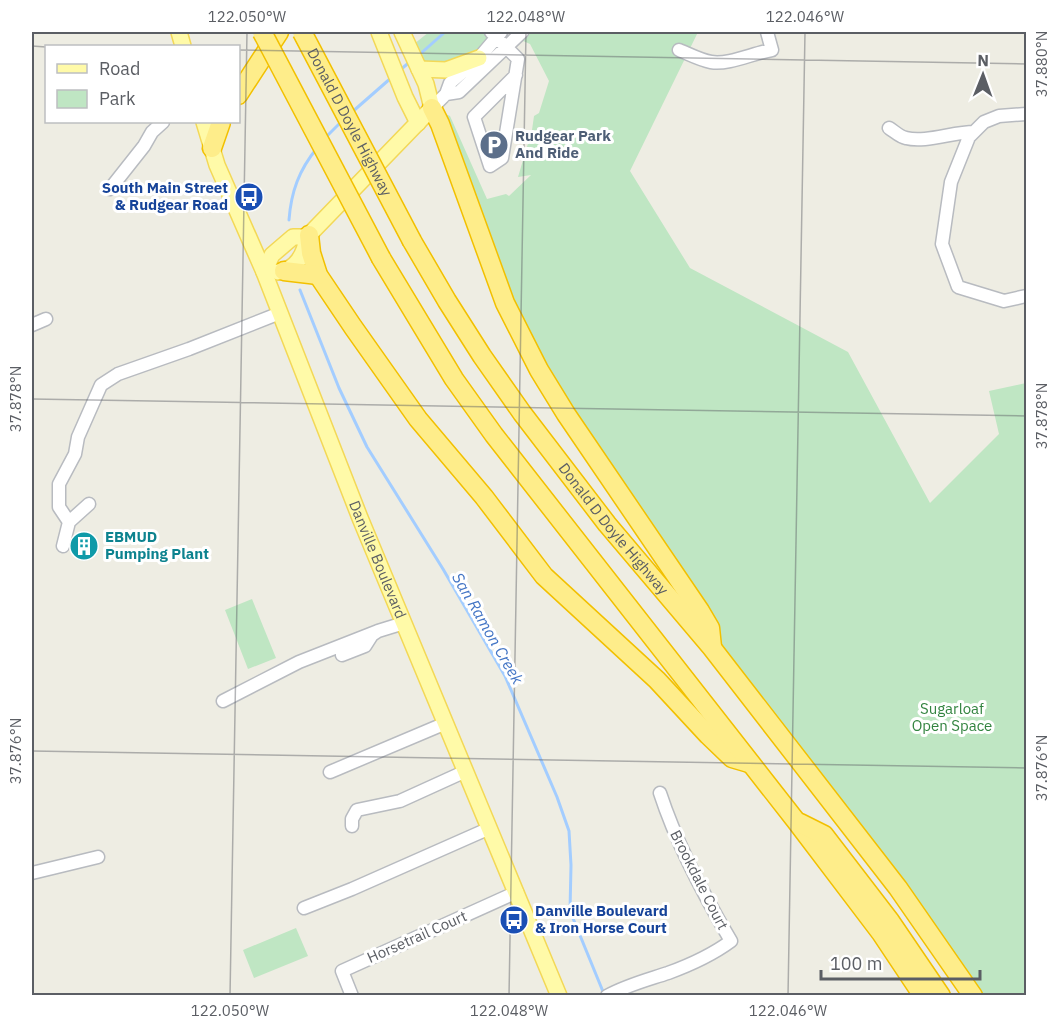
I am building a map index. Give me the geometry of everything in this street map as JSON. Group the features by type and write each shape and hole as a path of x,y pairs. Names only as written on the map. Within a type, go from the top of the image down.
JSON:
{"highway":[{"path":"262,32 311,129 381,258 442,360 494,435 796,820 881,933 923,996"},
{"path":"242,88 279,32"},
{"name":"Donald D Doyle Highway","path":"303,32 412,241 476,347 522,413 607,524 712,648 898,888 973,996"},
{"path":"432,108 440,124 506,303 522,338 567,414 700,611 710,628 712,648"},
{"path":"212,148 221,123"},
{"path":"308,236 318,275 418,419 484,497 544,576 657,680 732,758 751,763"},
{"path":"284,271 318,275"},
{"path":"796,820 824,836 890,921 941,996"}],"main road":[{"path":"379,32 418,123"},
{"path":"308,236 293,237 272,255 264,273 284,271 301,259 308,236 432,108 426,84 403,34"},
{"path":"418,69 446,70 480,64"},
{"name":"Danville Boulevard","path":"204,123 217,165 264,273 404,623 559,996"}],"street":[{"path":"432,108 446,94 450,83 507,47 522,32"},
{"path":"679,50 711,62 735,61 753,53 772,50 767,32"},
{"path":"480,64 496,33 518,59 516,75 502,158 490,166 474,117 516,75"},
{"path":"1026,114 999,116 984,122 969,137 951,182 942,244 958,287 1004,301 1026,296"},
{"path":"110,189 144,146 152,132 162,123"},
{"path":"889,128 905,138 920,139 974,132"},
{"path":"69,522 58,507 59,484 75,454 78,437 101,385 118,374 280,313"},
{"path":"32,325 46,319"},
{"path":"63,546 69,522 89,504"},
{"path":"223,701 299,662 404,623"},
{"path":"342,656 365,646 372,635 378,631"},
{"path":"330,772 446,723"},
{"path":"352,826 352,819 357,810 400,801 466,771"},
{"name":"Brookdale Court","path":"607,996 624,986 669,972 713,953 731,941 702,889 669,820 660,793"},
{"path":"304,908 490,828"},
{"path":"32,873 98,857"},
{"name":"Horsetrail Court","path":"352,996 342,971 517,892"}],"green space":[{"path":"429,32 501,32 479,58 433,70 409,48"},
{"name":"Sugarloaf Open Space","path":"522,32 698,32 630,171 690,268 848,352 930,503 999,434 989,391 1026,383 1026,995 973,995 712,648 539,370 432,108 450,116 487,199 506,194 509,196 531,175 518,177 534,116 539,113 549,81 530,44 516,38"},
{"path":"252,599 276,658 248,669 225,610"},
{"path":"296,928 308,956 254,978 243,950"}],"waterway":[{"name":"San Ramon Creek","path":"419,55 445,32"},
{"name":"San Ramon Creek","path":"400,70 411,61"},
{"name":"San Ramon Creek","path":"351,113 391,78"},
{"name":"San Ramon Creek","path":"325,138 341,122"},
{"name":"San Ramon Creek","path":"289,220 297,182 317,148"},
{"name":"San Ramon Creek","path":"300,290 339,388 367,447 443,569 505,676 557,797 569,831 570,911 604,994"}],"place":[{"name":"Rudgear Park And Ride","path":"494,145"},
{"name":"South Main Street & Rudgear Road","path":"249,197"},
{"name":"EBMUD Pumping Plant","path":"84,546"},
{"name":"Danville Boulevard & Iron Horse Court","path":"514,920"}]}
